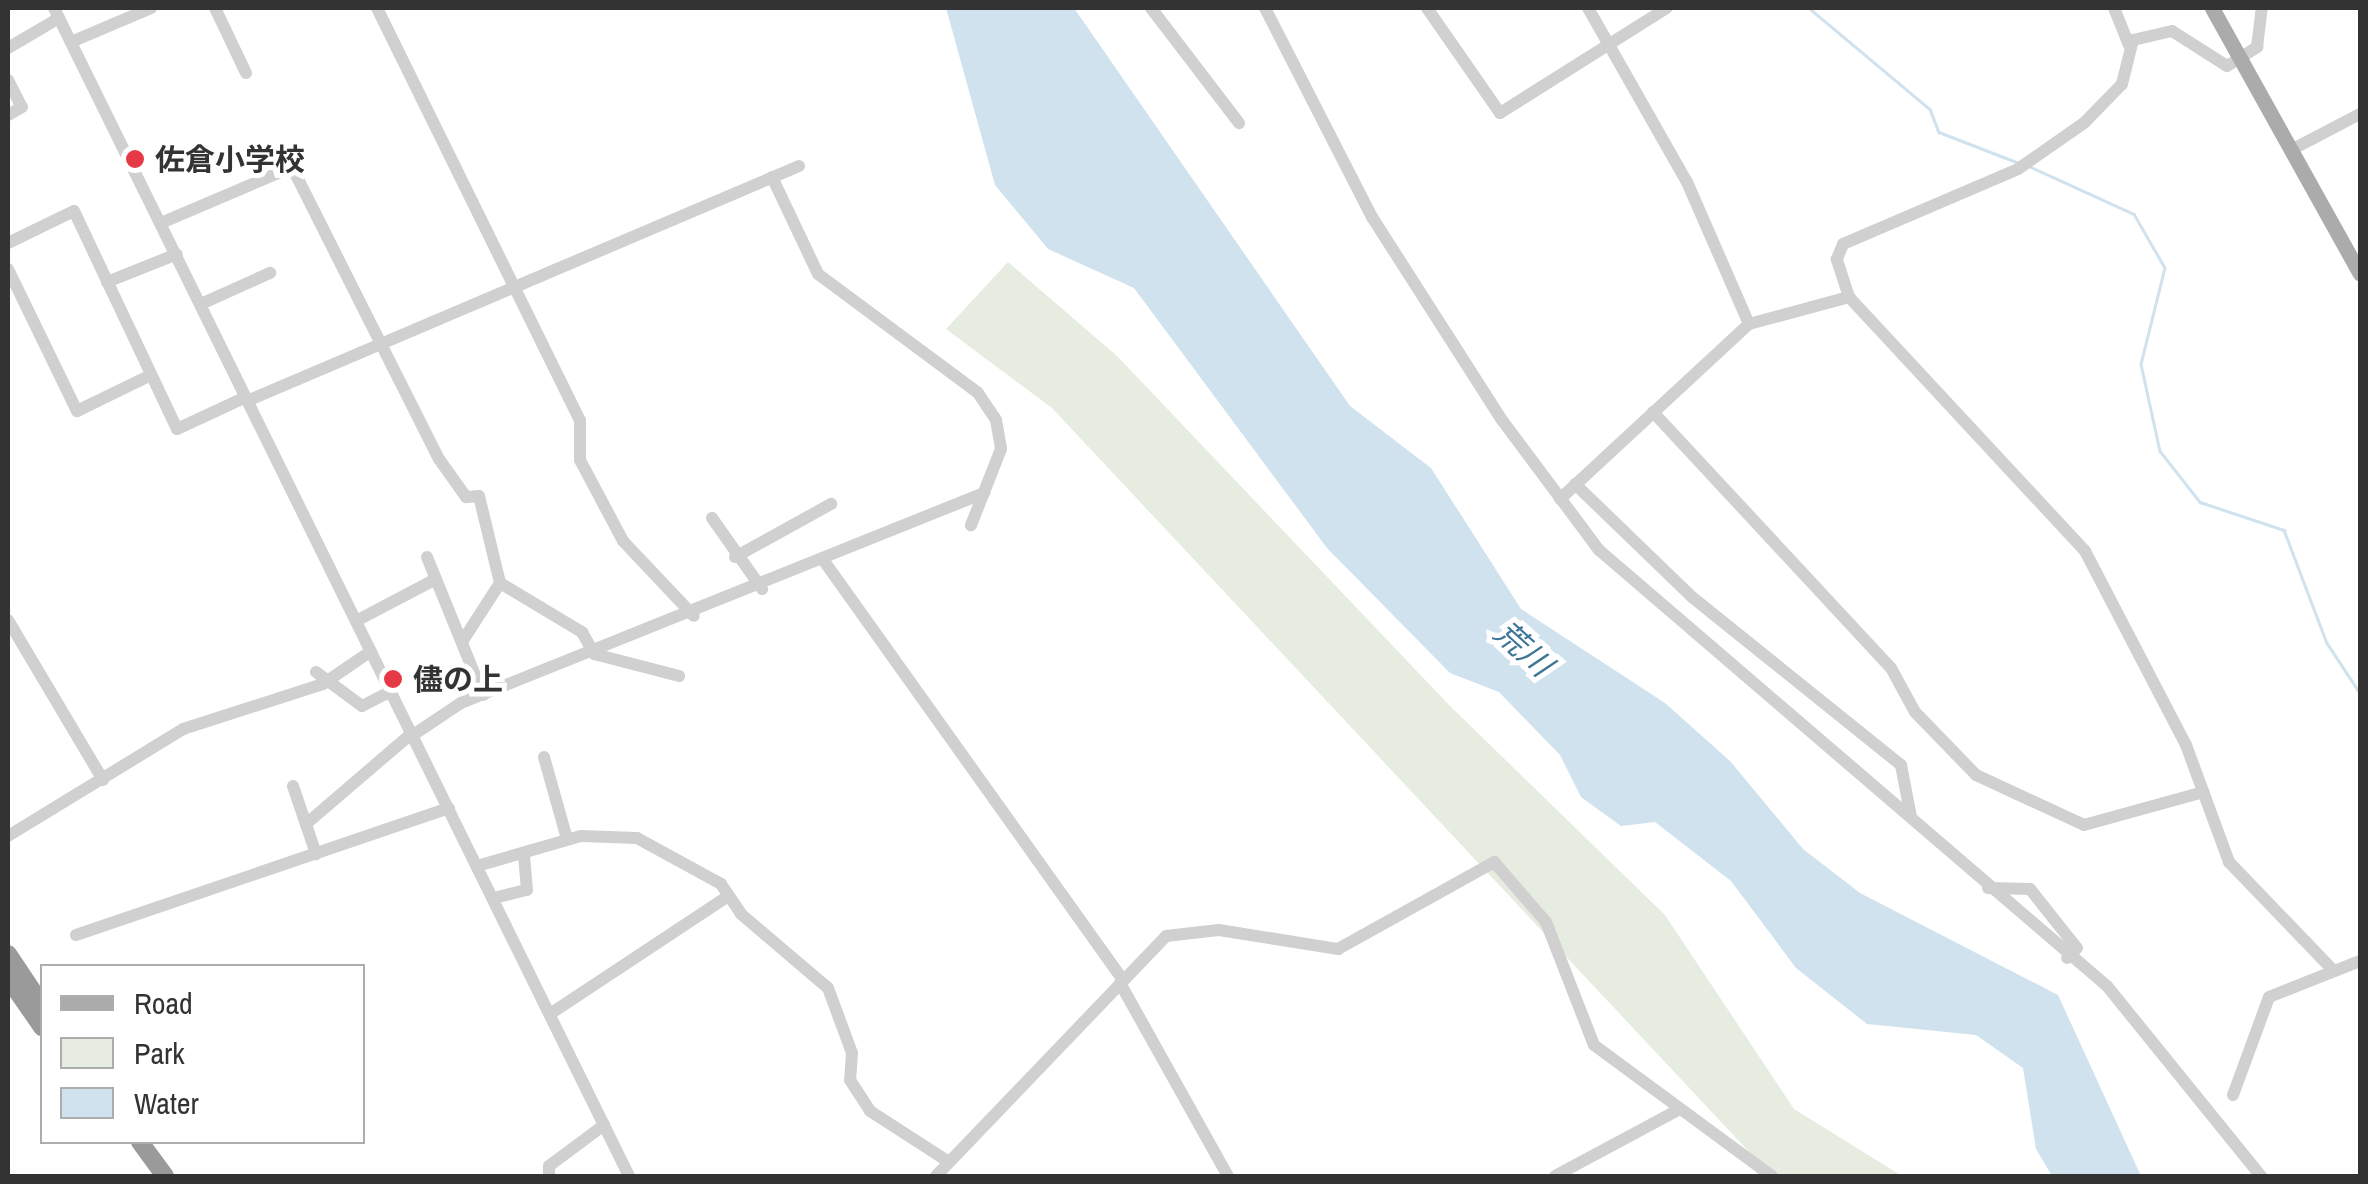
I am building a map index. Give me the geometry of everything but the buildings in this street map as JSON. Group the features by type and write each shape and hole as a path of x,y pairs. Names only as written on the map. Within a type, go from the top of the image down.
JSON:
{"highway":[{"path":"8,954 40,1002"},
{"path":"8,978 40,1024"},
{"path":"127,1144 151,1176"},
{"path":"142,1144 166,1176"}],"main road":[{"path":"2212,8 2360,274"}],"street":[{"path":"71,42 151,8"},
{"path":"215,8 246,73"},
{"path":"378,8 580,420 580,460 612,521 694,616"},
{"path":"1151,8 1239,123"},
{"path":"1265,8 1372,218 1560,499 1653,602 1911,817 2067,958 2114,994 2261,1176"},
{"path":"1427,8 1496,112 1666,8"},
{"path":"1588,8 1687,182 1749,324"},
{"path":"2114,8 2129,45 2115,95 2036,159 1838,248 1849,297 2085,551 2204,792 2244,884 2334,971"},
{"path":"2129,45 2159,28 2186,35 2223,66 2241,61 2257,47 2262,8"},
{"path":"8,48 57,12 629,1176"},
{"path":"8,80 22,107 8,116"},
{"path":"2292,149 2360,114"},
{"path":"8,243 74,212 177,429 799,166"},
{"path":"161,223 292,168 438,459 466,497 480,496 500,583 462,642"},
{"path":"772,177 818,274 988,406 1001,449 971,525"},
{"path":"107,282 177,254"},
{"path":"8,269 77,411 151,375"},
{"path":"201,304 270,273"},
{"path":"1560,499 1749,324 1849,297"},
{"path":"1653,412 1891,668 1915,712 1976,775 2084,824 2204,792"},
{"path":"1575,484 1692,597 1901,765 1911,817"},
{"path":"306,824 412,734 483,694 694,616 984,493"},
{"path":"736,557 831,504"},
{"path":"712,518 736,557 762,588"},
{"path":"427,557 483,694"},
{"path":"824,561 1122,982 1228,1176"},
{"path":"356,621 436,579"},
{"path":"500,583 582,632 594,654 679,676"},
{"path":"8,620 103,780"},
{"path":"8,836 183,729 322,677 371,651"},
{"path":"322,677 362,706 391,691"},
{"path":"544,758 567,840"},
{"path":"294,786 316,854"},
{"path":"76,935 449,808"},
{"path":"478,866 524,856 567,840 637,838 721,884 727,897 828,988 852,1053 850,1080 870,1111 949,1162"},
{"path":"494,898 527,890 524,856"},
{"path":"936,1176 1166,936 1190,929 1338,950 1494,862 1546,922 1594,1045 1676,1111 1764,1174"},
{"path":"1988,888 2030,889 2077,948 2067,958"},
{"path":"550,1014 727,897"},
{"path":"2233,1095 2269,997 2360,961"},
{"path":"1555,1176 1676,1111"},
{"path":"549,1176 550,1166 604,1125"}],"green space":[{"path":"1008,262 1117,356 1449,705 1665,915 1794,1109 1902,1176 1776,1176 1753,1156 1052,408 946,329"}],"water":[{"name":"荒川","path":"946,8 1074,8 1350,406 1431,468 1521,609 1665,703 1730,761 1803,849 1860,893 2058,995 2141,1176 2052,1176 2036,1149 2023,1068 1976,1035 1867,1024 1796,968 1731,881 1655,822 1621,826 1581,797 1560,755 1499,692 1450,673 1327,548 1134,288 1048,249 995,185"}],"waterway":[{"path":"1809,8 1930,109 1939,132 2019,163"},
{"path":"2031,167 2134,214 2165,268 2141,364 2160,451 2200,502 2284,530 2327,643 2360,693"}],"place":[{"name":"佐倉小学校","path":"135,159"},
{"name":"儘の上","path":"393,679"}]}
